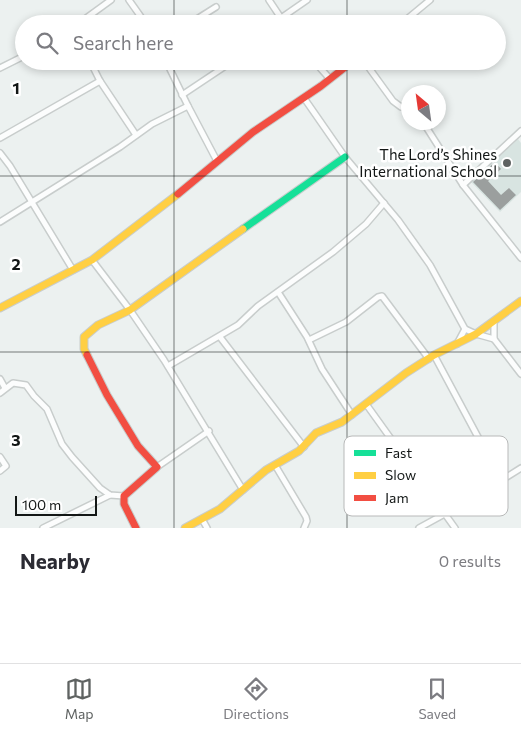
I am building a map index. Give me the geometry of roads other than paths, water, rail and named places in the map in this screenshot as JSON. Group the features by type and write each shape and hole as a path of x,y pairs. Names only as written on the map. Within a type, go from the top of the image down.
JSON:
{"street":[{"path":"90,15 111,0"},
{"path":"129,0 140,15"},
{"path":"269,0 279,15"},
{"path":"285,15 307,0"},
{"path":"410,15 424,2 430,0"},
{"path":"202,15 216,6"},
{"path":"0,68 15,60"},
{"path":"94,70 136,135"},
{"path":"170,70 217,161"},
{"path":"182,95 219,70"},
{"path":"322,70 330,79"},
{"path":"0,308 92,260 172,199 253,132 342,70"},
{"path":"371,70 393,101 401,107"},
{"path":"0,138 100,81"},
{"path":"304,98 345,157 398,220 430,265 464,329 494,339 521,374"},
{"path":"0,222 120,148 152,124 188,106"},
{"path":"428,130 463,185 521,258"},
{"path":"463,185 520,133"},
{"path":"0,153 73,270"},
{"path":"157,467 138,446 107,395 84,349 84,337 92,329 130,310 345,157"},
{"path":"168,366 238,325 258,306 334,252 366,224 384,203"},
{"path":"92,260 130,310 168,366 243,490"},
{"path":"278,292 309,340 322,369 352,415"},
{"path":"309,340 342,324 382,296 431,357 476,436"},
{"path":"185,528 220,510 257,477 304,447 316,433 334,426 352,415 406,373 431,357 476,334 521,301"},
{"path":"494,322 494,339"},
{"path":"457,344 464,329"},
{"path":"220,337 304,447"},
{"path":"0,379 5,388"},
{"path":"0,393 14,383 21,384 31,390 52,417 62,444 100,488 110,495"},
{"path":"366,404 388,436"},
{"path":"43,528 110,495 124,496 157,467 208,431"},
{"path":"0,457 6,466 0,471"},
{"path":"275,465 306,516 307,521 304,528"},
{"path":"508,476 521,468"},
{"path":"124,496 124,504 136,528"},
{"path":"419,528 442,516"},
{"path":"447,516 455,528"},
{"path":"202,519 207,528"}],"place":[{"name":"The Lord’s Shines International School","path":"507,163"}]}
